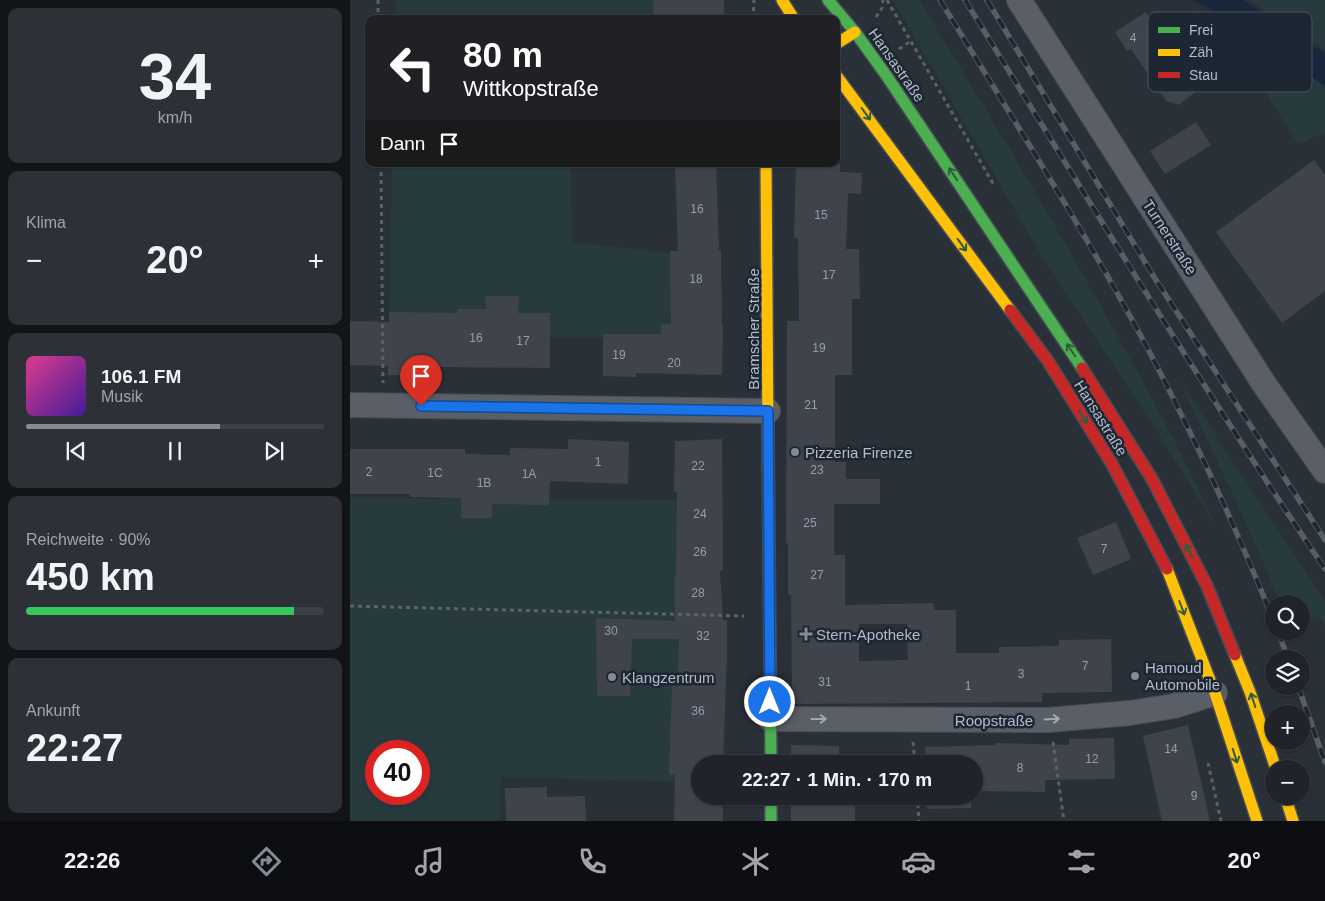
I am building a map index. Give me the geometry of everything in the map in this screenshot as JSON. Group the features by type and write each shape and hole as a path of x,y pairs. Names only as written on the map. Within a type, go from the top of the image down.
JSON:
{"main road":[{"name":"Hansastraße","path":"828,0 855,32 886,75 1084,370 1152,479 1207,586 1250,692 1273,760"},
{"name":"Hansastraße","path":"848,8 855,32"},
{"path":"840,41 855,32"},
{"name":"Hansastraße","path":"840,80 1048,361 1112,464 1168,572 1215,693 1257,821"},
{"name":"Bramscher Straße","path":"766,167 771,755"},
{"path":"771,805 771,821"},
{"path":"1288,805 1293,821"}],"street":[{"name":"Turnerstraße","path":"1019,0 1264,384 1325,471"},
{"path":"350,405 768,411"},
{"name":"Roopstraße","path":"770,719 1049,720 1174,706 1215,693"}],"path":[{"path":"378,0 378,15"},
{"path":"753,15 754,0"},
{"path":"887,0 999,194"},
{"path":"381,167 383,405"},
{"path":"350,606 770,616"},
{"name":"Roopstraße","path":"1052,738 1064,821"},
{"path":"913,740 914,755"},
{"path":"918,805 919,821"}],"green space":[{"path":"396,0 678,0 678,15 396,15"},
{"path":"893,0 919,0 943,39 1106,315 1178,447 1217,529 1169,450 1039,251"},
{"path":"1249,0 1325,0 1325,49 1312,41 1312,12 1268,12"},
{"path":"1312,77 1325,86 1325,133 1298,144 1265,92 1312,92"},
{"path":"392,167 571,167 572,242 676,254 677,339 389,335"},
{"path":"1178,378 1325,601 1325,625 1320,617 1310,622 1310,595 1277,595 1240,510"},
{"path":"350,498 681,500 682,782 501,777 500,821 350,821"}],"water":[{"path":"1191,0 1243,0 1262,12 1214,12"},
{"path":"1312,45 1325,53 1325,86 1312,77"}],"building":[{"path":"653,0 724,0 724,15 654,15"},
{"path":"1146,12 1148,15 1148,74 1131,49 1127,51 1115,32"},
{"path":"1160,92 1195,92 1179,105 1166,101"},
{"path":"1196,122 1211,145 1165,174 1150,151"},
{"path":"1314,160 1325,175 1325,291 1282,323 1216,232"},
{"path":"675,167 716,167 719,250 721,250 722,375 636,373 636,377 603,376 603,334 661,334 661,324 671,324 670,251 678,251"},
{"path":"796,167 840,167 840,172 862,173 861,194 848,193 846,249 859,249 860,299 852,299 852,375 835,375 835,462 846,462 846,479 880,479 880,504 834,504 834,555 845,555 845,605 933,603 934,610 956,610 956,653 999,653 999,647 1059,646 1059,640 1111,639 1112,692 1042,693 1042,702 792,704 791,595 788,595 788,543 786,543 787,321 799,321 798,238 794,238","holes":["859,624 907,624 908,660 859,661"]},
{"path":"485,296 519,296 518,313 550,313 550,368 440,367 440,376 388,375 388,366 350,365 350,321 389,322 389,312 457,313 457,309 486,309"},
{"path":"568,439 629,442 628,484 550,481 549,505 492,504 492,518 461,518 461,498 410,497 410,494 350,494 350,449 465,449 465,454 510,455 510,448 568,449"},
{"path":"722,439 723,571 720,571 723,620 727,620 723,755 691,755 691,805 723,805 723,821 674,821 675,775 669,775 672,686 678,687 679,639 632,639 630,696 597,696 596,618 675,621 674,577 676,577 677,492 674,492 675,441"},
{"path":"1116,522 1131,559 1093,575 1077,538"},
{"path":"1188,725 1210,821 1162,821 1143,736"},
{"path":"1114,738 1115,779 1045,780 1045,792 983,791 983,755 925,755 925,747 995,745 995,743 1069,745 1069,739"},
{"path":"791,745 839,746 839,755 791,755"},
{"path":"547,787 547,797 585,796 586,821 506,821 505,788"},
{"path":"791,805 855,805 855,821 791,821"},
{"path":"927,805 971,805 971,808 927,809"}],"railway":[{"path":"940,0 1125,306 1183,417 1265,601"},
{"path":"965,0 1187,358 1325,569"},
{"path":"987,0 1154,277 1325,540"},
{"path":"1281,640 1285,650"},
{"path":"1301,695 1325,762"}],"traffic: fast":[{"path":"828,0 855,32 886,75 1082,368"},
{"path":"768,438 771,755"},
{"path":"771,805 771,821"}],"traffic: slow":[{"path":"782,0 791,15"},
{"path":"840,41 855,32"},
{"path":"840,80 1010,310"},
{"path":"766,167 768,438"},
{"path":"1167,569 1215,693 1257,821"},
{"path":"1235,655 1250,692 1273,760"},
{"path":"1288,805 1293,821"}],"traffic: jam":[{"path":"1010,310 1048,361 1112,464 1167,569"},
{"path":"1082,368 1152,479 1207,586 1235,655"}],"place":[{"name":"Pizzeria Firenze","path":"795,452"},
{"name":"Stern-Apotheke","path":"806,634"},
{"name":"Hamoud Automobile","path":"1135,676"},
{"name":"Klangzentrum","path":"612,677"}],"route":[{"path":"421,406 768,411 770,702"}]}
